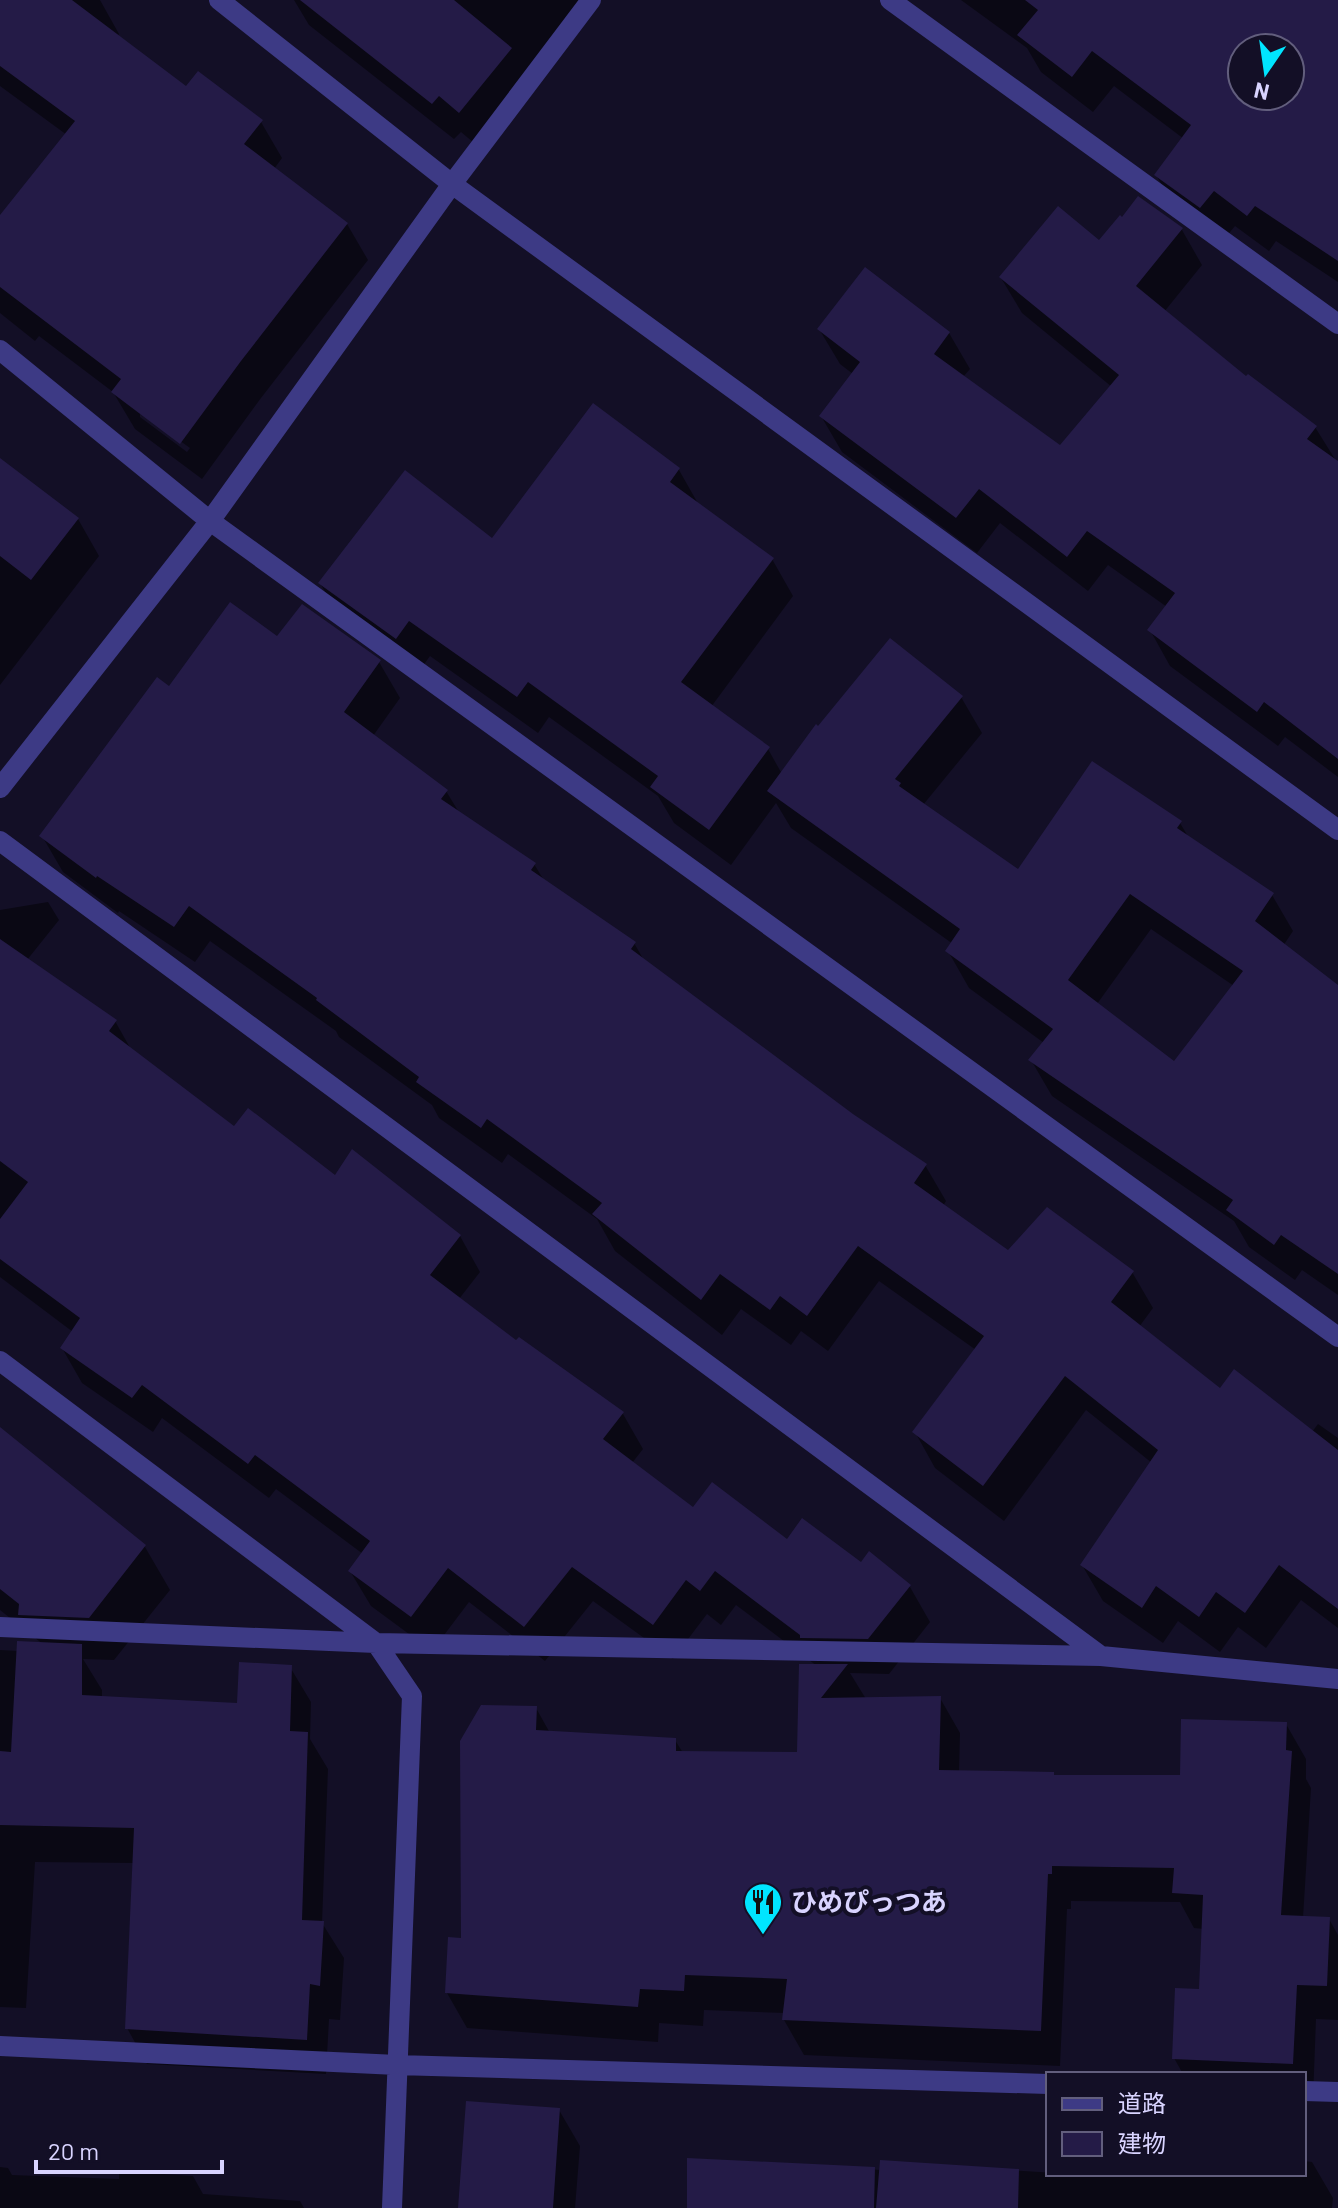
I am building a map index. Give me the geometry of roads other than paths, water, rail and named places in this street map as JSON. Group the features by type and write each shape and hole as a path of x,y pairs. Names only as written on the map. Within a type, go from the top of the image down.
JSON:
{"street":[{"path":"219,0 452,184 1338,830"},
{"path":"0,788 210,521 452,184 591,0"},
{"path":"890,0 1338,324"},
{"path":"0,350 210,521 1338,1337"},
{"path":"0,841 1101,1656"},
{"path":"0,1361 376,1643 412,1696 392,2208"},
{"path":"0,1627 376,1643 1101,1656 1338,1679"},
{"path":"0,2046 397,2065 1046,2084"},
{"path":"1306,2091 1338,2092"}],"place":[{"name":"ひめぴっつあ","path":"763,1936"}]}
